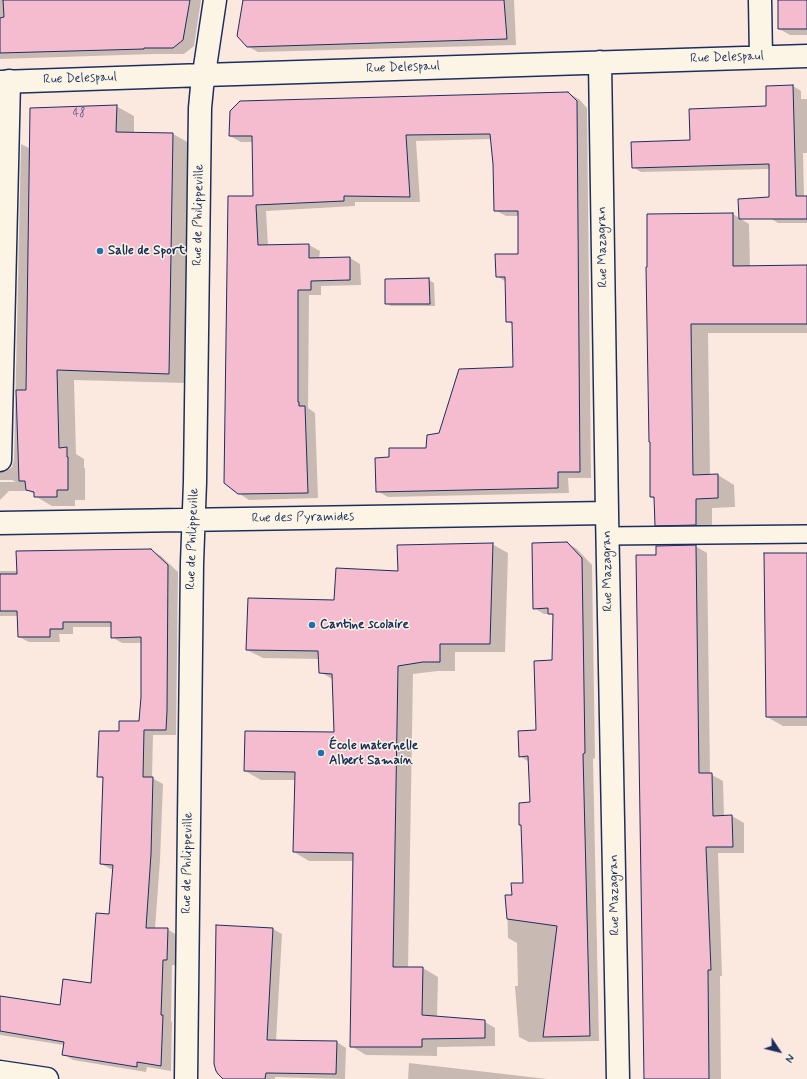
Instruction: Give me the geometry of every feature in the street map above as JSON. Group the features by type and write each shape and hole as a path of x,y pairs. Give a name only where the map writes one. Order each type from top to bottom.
{"street":[{"name":"Rue de Philippeville","path":"186,1079 192,563 196,482 200,102 215,0"},
{"path":"760,0 761,57"},
{"name":"Rue Delespaul","path":"2,80 807,56"},
{"name":"Rue Mazagran","path":"600,62 607,536 618,1079"},
{"path":"0,460 2,80"},
{"name":"Rue des Pyramides","path":"0,523 607,512"},
{"path":"0,1072 47,1079"}],"lane":[{"path":"607,536 807,534"}],"building":[{"path":"3,0 190,0 183,40 173,48 0,53 0,18 4,17"},
{"path":"243,0 504,0 507,39 247,47 237,36"},
{"path":"778,0 807,0 807,29 778,29"},
{"path":"793,85 796,196 807,196 807,219 739,219 738,199 769,197 769,164 632,168 631,142 690,140 689,109 766,106 766,86"},
{"path":"568,92 577,101 580,472 558,472 558,488 376,492 375,458 389,457 389,448 426,448 427,435 439,433 459,369 513,367 512,322 506,322 505,277 496,277 495,254 518,254 518,211 494,211 493,164 490,134 406,135 410,197 344,196 344,201 256,205 258,245 309,244 309,258 350,257 350,280 311,281 311,290 298,290 298,402 299,406 305,406 308,493 238,494 224,483 228,196 253,196 252,136 229,136 230,111 240,101"},
{"name":"Salle de Sport","path":"117,105 116,132 173,133 169,374 57,370 59,448 67,447 68,490 57,490 57,497 34,497 34,492 26,490 25,481 19,481 16,390 26,390 30,108"},
{"path":"733,213 733,266 807,265 807,324 691,324 693,475 718,474 718,498 696,499 696,525 655,526 654,497 650,497 646,267 647,214"},
{"path":"429,278 430,304 385,304 385,279"},
{"path":"567,542 582,558 585,753 583,754 590,1036 543,1037 557,926 507,919 505,895 512,895 511,883 523,883 519,803 530,802 528,756 519,757 518,731 536,730 534,661 552,660 553,614 548,614 548,608 533,609 532,543"},
{"path":"493,543 490,644 440,644 440,662 423,662 398,666 393,967 423,967 422,1015 485,1020 485,1038 422,1039 422,1047 350,1047 353,853 293,852 295,772 244,771 245,731 334,732 332,674 319,673 318,651 246,650 248,598 334,600 336,568 398,571 397,545"},
{"path":"696,545 699,773 712,773 713,816 732,815 733,847 706,847 711,970 708,970 709,1079 644,1079 636,555 656,555 656,546"},
{"path":"151,549 168,565 167,711 166,730 144,730 143,777 153,777 151,854 146,928 168,928 167,960 163,960 161,1066 137,1062 137,1067 62,1055 64,1042 0,1031 0,996 60,1005 63,979 91,983 96,913 109,914 113,865 100,864 103,777 97,777 99,731 119,731 119,721 139,721 141,697 141,637 111,638 111,622 63,622 63,629 50,629 50,637 18,637 17,611 0,611 0,574 17,574 16,551"},
{"path":"764,553 807,553 807,717 766,717"},
{"path":"216,925 273,928 267,1040 337,1041 336,1074 266,1073 265,1079 223,1079 218,1074 214,1064"}],"place":[{"name":"Salle de Sport","path":"100,251"},
{"name":"Cantine scolaire","path":"312,625"},
{"name":"École maternelle Albert Samain","path":"321,753"}]}
